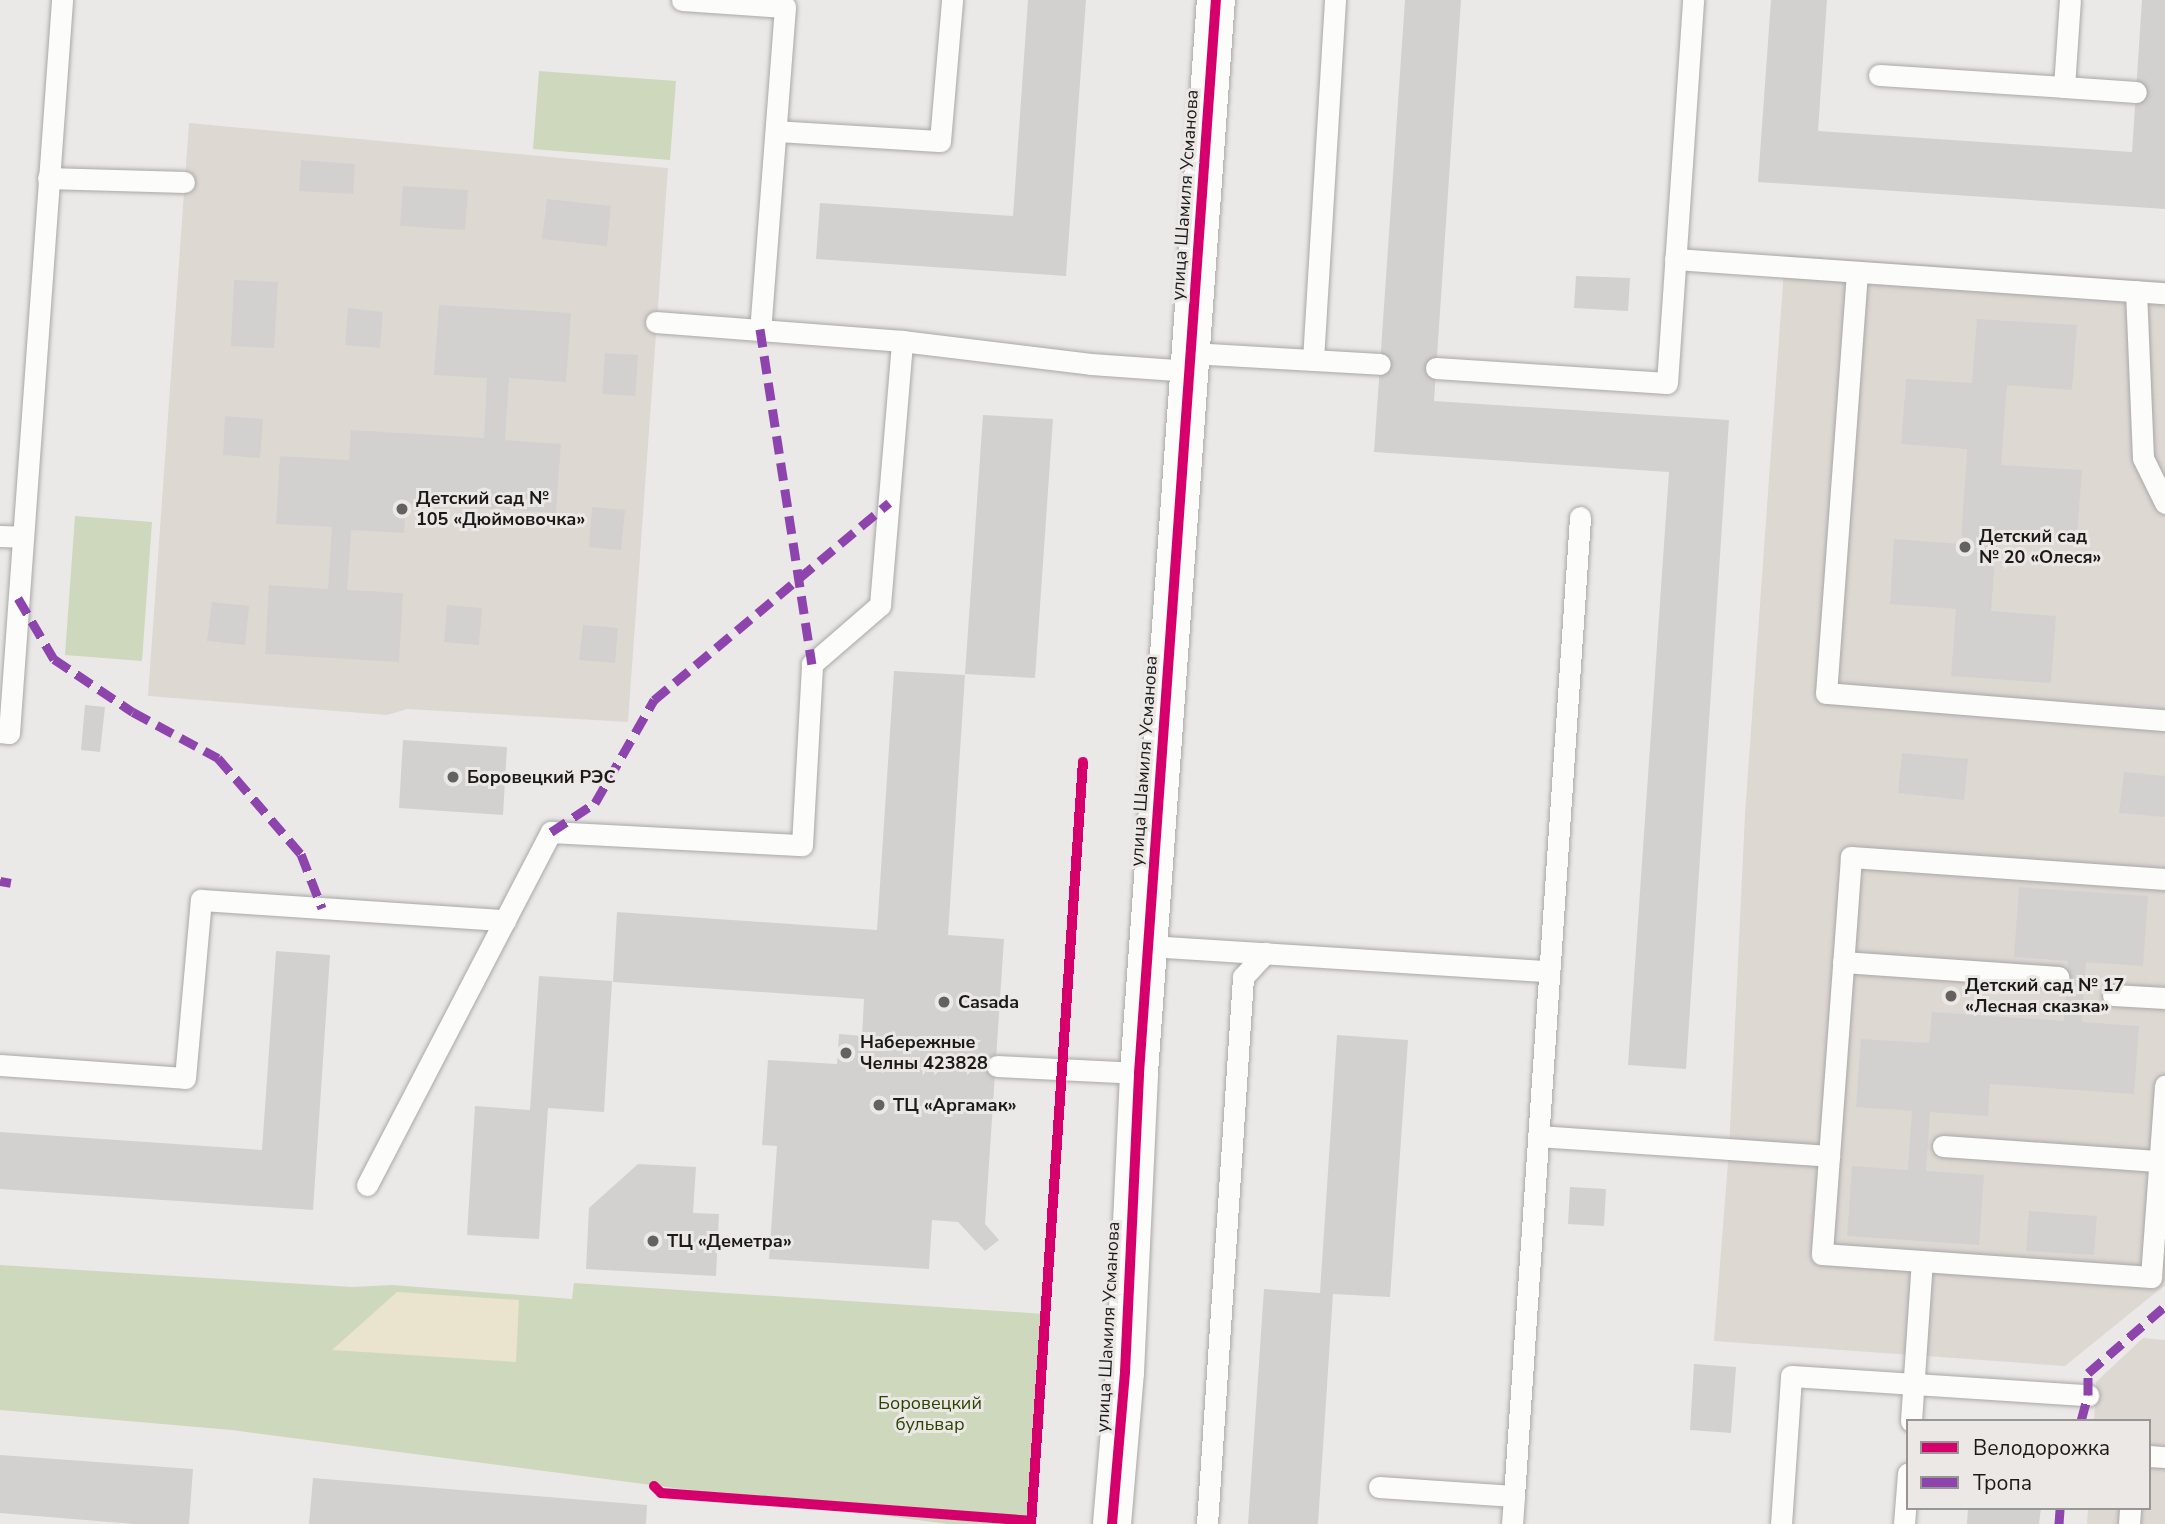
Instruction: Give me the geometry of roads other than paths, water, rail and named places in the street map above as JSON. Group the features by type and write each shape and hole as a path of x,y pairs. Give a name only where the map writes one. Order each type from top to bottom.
{"street":[{"name":"улица Шамиля Усманова","path":"1112,1524 1125,1372 1139,1073 1216,0"}],"lane":[{"path":"0,732 9,733 61,0"},
{"path":"682,0 785,7 760,329"},
{"path":"776,131 940,141 952,0"},
{"path":"1313,360 1335,0"},
{"path":"1436,368 1667,383 1693,0"},
{"path":"2064,87 2070,0"},
{"path":"1879,75 2136,92"},
{"path":"48,178 184,182"},
{"path":"1675,259 2165,293"},
{"path":"1857,272 1826,693 2165,720"},
{"path":"2136,291 2143,458 2165,503"},
{"path":"656,322 902,341 1091,364 1313,360 1380,364"},
{"path":"367,1185 551,832 802,845 812,664 880,604 902,341"},
{"path":"1512,1524 1580,517"},
{"path":"0,536 23,537"},
{"path":"2165,879 1851,858 1822,1254 2151,1277 2165,1086"},
{"path":"0,1065 185,1077 201,900 505,920"},
{"path":"1148,946 1549,971"},
{"path":"1207,1524 1243,977 1265,953"},
{"path":"1843,962 2058,977"},
{"path":"2113,995 2165,998"},
{"path":"997,1066 1139,1073"},
{"path":"1538,1136 1829,1156"},
{"path":"1943,1146 2160,1161"},
{"path":"1911,1419 1922,1261"},
{"path":"1781,1524 1791,1376 2088,1395"},
{"path":"1379,1488 1514,1496"},
{"path":"1904,1524 1906,1498"}],"place":[{"name":"Детский сад № 105 «Дюймовочка»","path":"402,509"},
{"name":"Детский сад № 20 «Олеся»","path":"1965,547"},
{"name":"Боровецкий РЭС","path":"453,777"},
{"name":"Детский сад № 17 «Лесная сказка»","path":"1951,996"},
{"name":"Casada","path":"944,1002"},
{"name":"Набережные Челны 423828","path":"846,1053"},
{"name":"ТЦ «Аргамак»","path":"879,1105"},
{"name":"ТЦ «Деметра»","path":"653,1241"}],"park label":[{"name":"Боровецкий бульвар","path":"930,1414"}]}
